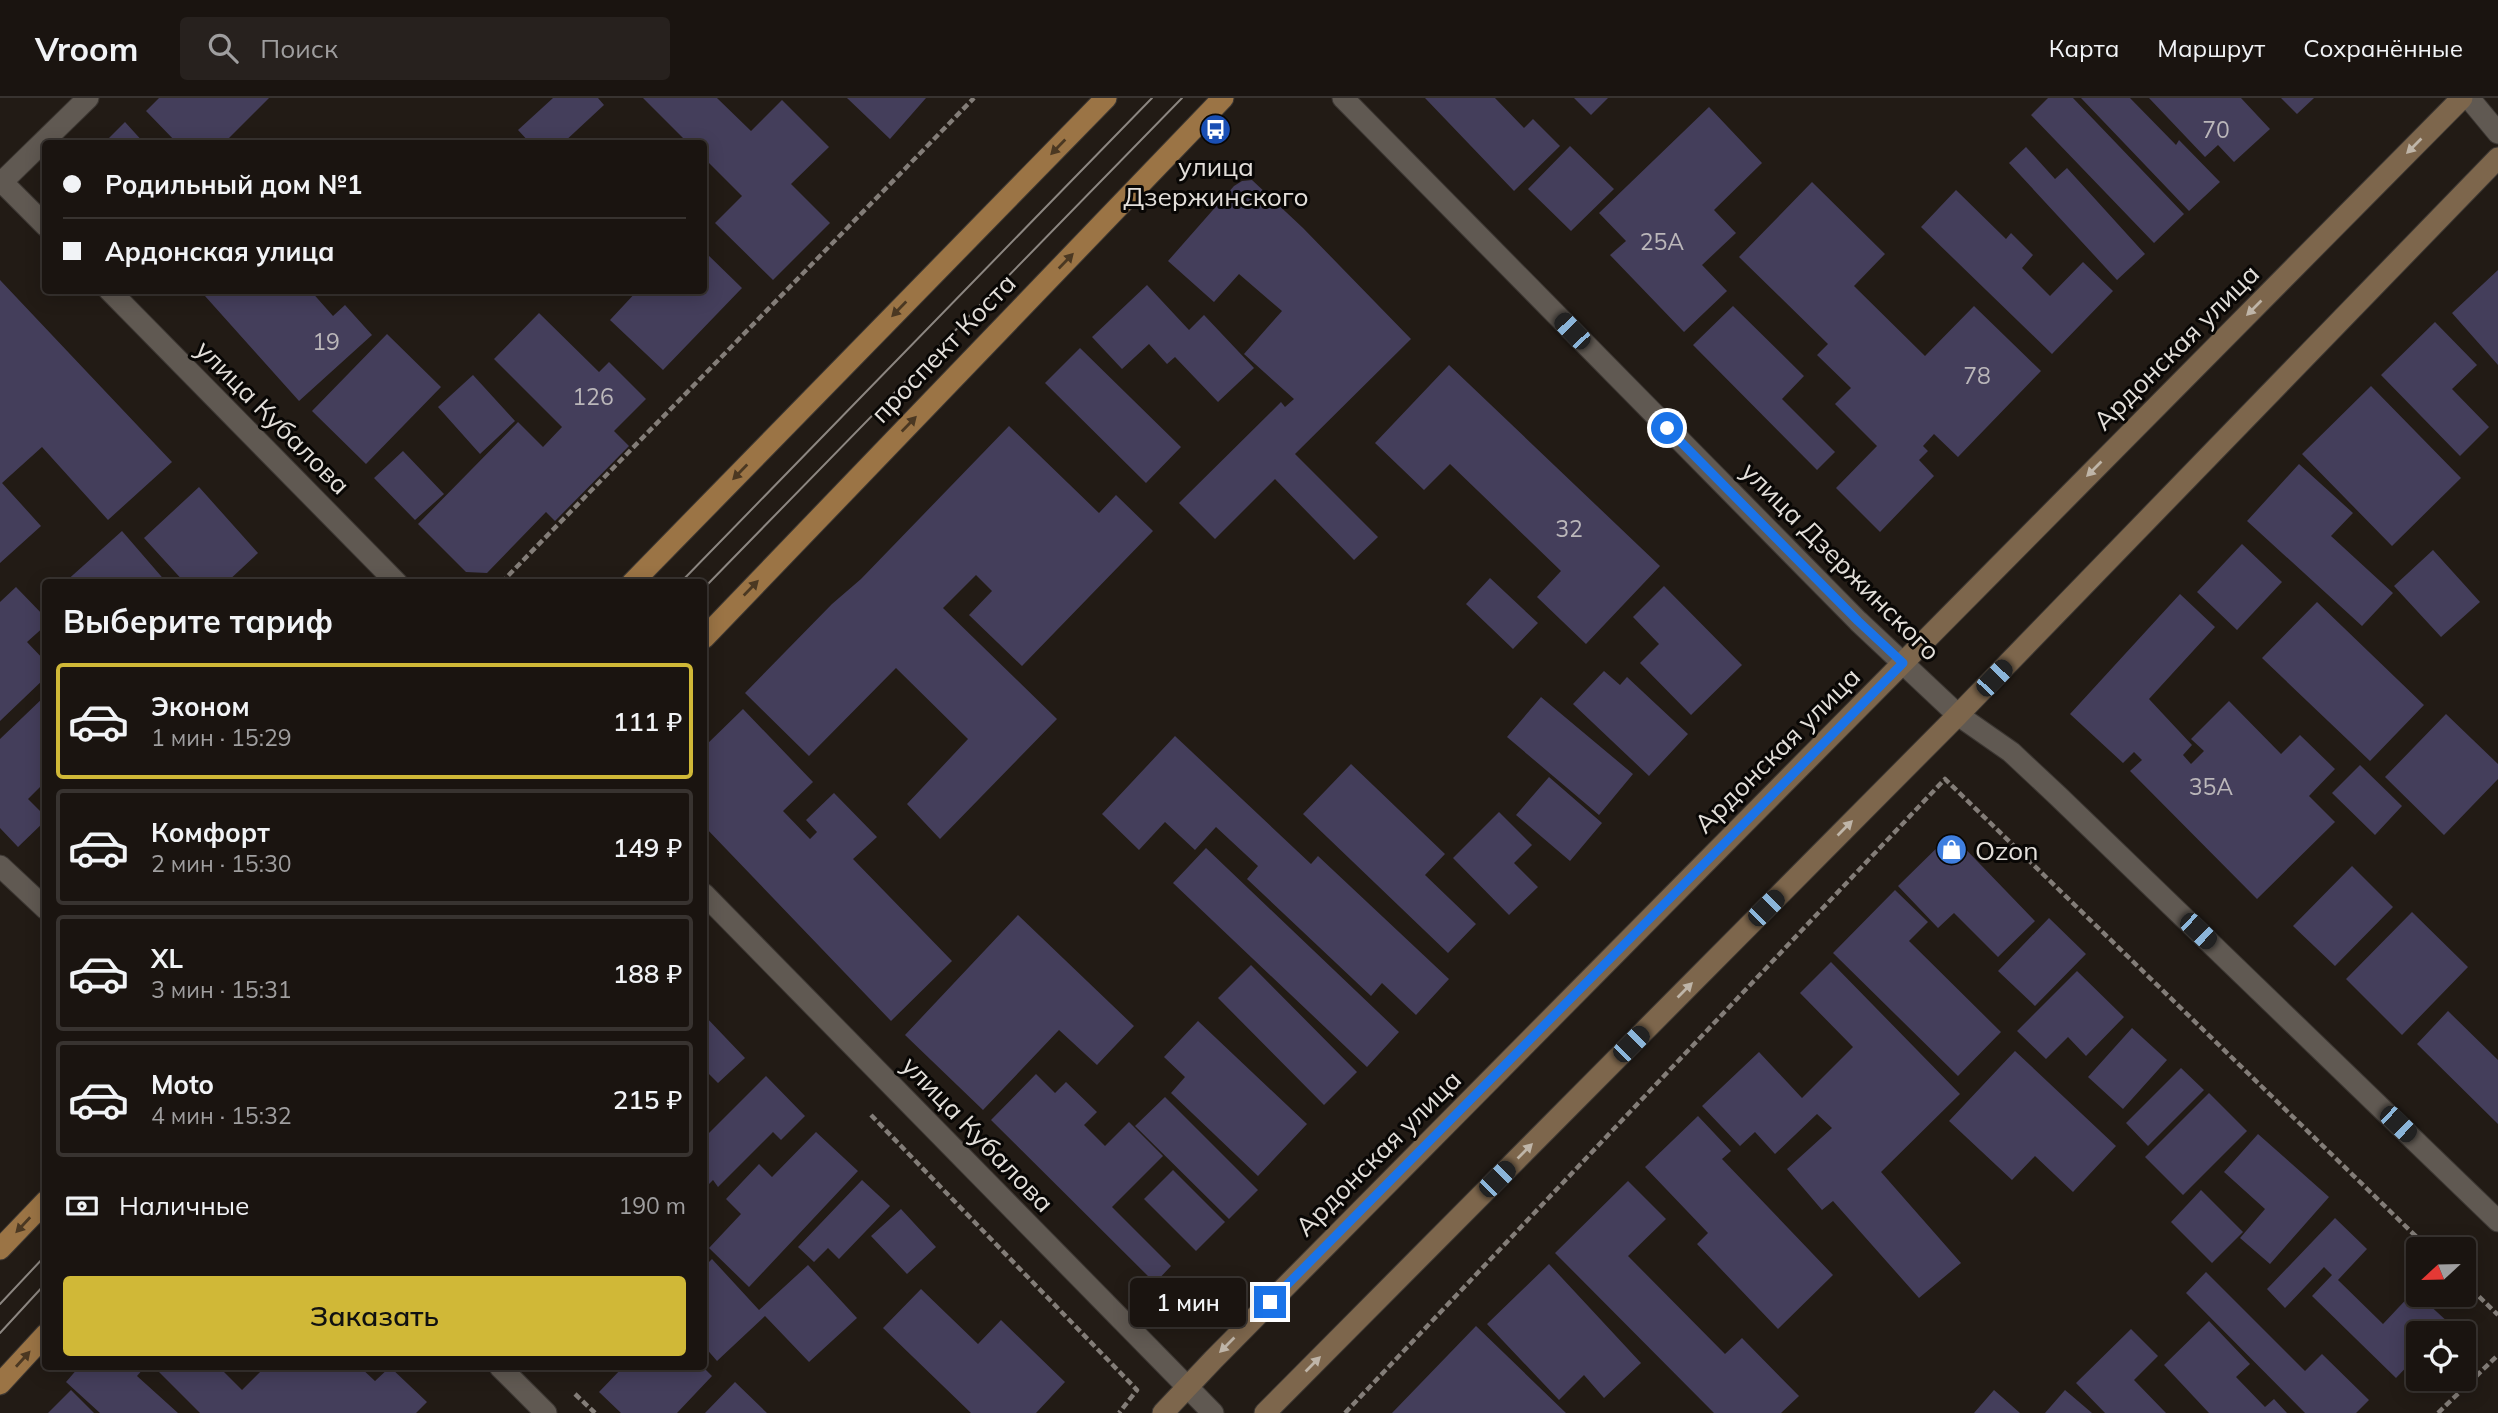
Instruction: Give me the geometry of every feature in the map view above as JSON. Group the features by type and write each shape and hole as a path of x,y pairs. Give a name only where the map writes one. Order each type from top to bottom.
{"main road":[{"path":"636,579 1106,98"},
{"name":"проспект Коста","path":"707,635 1223,98"},
{"name":"Ардонская улица","path":"1163,1413 2462,98"},
{"path":"1265,1413 1958,715 2498,158"},
{"path":"0,1249 42,1205"},
{"path":"0,1384 42,1338"}],"street":[{"path":"44,140 88,98"},
{"name":"улица Дзержинского","path":"1343,98 1858,621 1958,715 2011,752 2058,796 2498,1221"},
{"path":"2469,98 2498,132"},
{"path":"42,142 1,181 42,222"},
{"name":"улица Кубалова","path":"113,294 393,579"},
{"path":"0,866 42,905"},
{"name":"улица Кубалова","path":"707,897 1213,1413"},
{"path":"503,1370 546,1413"}],"path":[{"path":"505,579 974,98"},
{"path":"1345,1413 1945,779 2417,1237"},
{"path":"867,1112 1138,1390 1119,1413"},
{"path":"2476,1294 2498,1315"},
{"path":"2438,1413 2498,1354"}],"building":[{"path":"159,98 269,98 227,140 174,140 146,111"},
{"path":"553,98 598,98 604,105 566,140 527,140 518,130"},
{"path":"643,98 717,98 751,131 782,100 829,147 791,184 830,223 773,280 715,223 742,196 707,161 707,140 685,140"},
{"path":"847,98 926,98 890,139"},
{"path":"1425,98 1495,98 1524,128 1533,119 1560,146 1514,191"},
{"path":"1574,98 1608,98 1591,115"},
{"path":"2048,98 2073,98 2184,214 2154,243 2031,115"},
{"path":"2081,98 2130,98 2176,145 2179,140 2220,182 2189,211"},
{"path":"2149,98 2241,98 2270,129 2234,162 2218,145 2205,157"},
{"path":"2281,98 2314,98 2297,114"},
{"path":"1709,107 1762,163 1714,210 1736,233 1702,265 1727,291 1684,332 1610,255 1626,241 1599,213"},
{"path":"125,122 141,140 107,140"},
{"path":"1570,146 1614,189 1571,231 1528,189"},
{"path":"2026,147 2055,179 2067,168 2145,254 2117,280 2009,163"},
{"path":"1252,180 1303,228 1411,339 1295,454 1378,537 1354,560 1275,479 1215,539 1179,503 1281,402 1285,407 1294,399 1244,354 1282,311 1239,274 1214,302 1168,261 1234,186 1242,181"},
{"path":"1812,182 1885,254 1854,286 1925,356 1974,306 2041,371 1958,457 1934,434 1923,446 1928,451 1919,460 1934,476 1880,532 1836,488 1877,446 1835,404 1851,388 1817,355 1828,344 1739,257"},
{"path":"1956,190 2006,239 2011,233 2033,255 2022,268 2050,296 2083,262 2113,291 2052,354 1921,227"},
{"path":"707,254 742,288 663,370 610,320 634,294 707,294"},
{"path":"2498,270 2498,365 2452,313"},
{"path":"0,280 172,462 108,520 42,447 2,483 41,526 0,563"},
{"path":"1147,285 1189,330 1204,315 1254,368 1218,402 1175,357 1167,364 1149,344 1122,369 1092,337"},
{"path":"314,294 333,316 345,305 372,335 299,401 205,296"},
{"path":"1733,306 1804,376 1782,399 1835,452 1817,470 1693,345"},
{"path":"539,313 599,372 609,362 646,399 614,431 629,446 555,521 546,512 487,573 466,572 418,524 518,422 543,447 562,427 494,359"},
{"path":"2435,322 2477,365 2452,389 2489,427 2460,456 2381,375"},
{"path":"387,334 441,387 366,464 312,411"},
{"path":"1080,348 1181,447 1146,483 1045,383"},
{"path":"1449,365 1660,566 1586,644 1537,597 1561,571 1450,464 1424,490 1375,443"},
{"path":"473,375 515,421 480,454 438,407"},
{"path":"2371,386 2461,478 2392,546 2302,454"},
{"path":"1009,426 1099,513 1116,495 1153,531 1022,666 969,615 992,591 976,575 943,608 1057,719 940,839 907,804 968,739 896,668 809,756 745,693 832,604 861,579"},
{"path":"403,451 444,494 415,520 374,478"},
{"path":"2299,464 2353,513 2331,536 2393,593 2362,626 2247,521"},
{"path":"199,487 258,553 230,579 181,579 144,538"},
{"path":"122,531 164,579 68,579"},
{"path":"2242,544 2282,582 2237,630 2197,592"},
{"path":"2433,550 2480,602 2441,637 2394,586"},
{"path":"1490,578 1538,623 1513,649 1466,604"},
{"path":"1664,586 1742,665 1691,715 1640,663 1659,644 1633,617"},
{"path":"16,587 42,614 42,629 27,642 42,658 42,681 0,721 0,602"},
{"path":"2180,594 2215,627 2149,699 2192,745 2183,755 2191,764 2204,751 2191,739 2229,701 2281,754 2300,735 2335,769 2309,796 2335,822 2257,899 2130,771 2142,760 2134,752 2123,763 2070,714"},
{"path":"2317,602 2424,705 2370,761 2262,658"},
{"path":"1604,671 1620,685 1627,677 1688,734 1649,776 1573,704"},
{"path":"1541,697 1633,774 1599,815 1507,737"},
{"path":"42,699 42,787 28,799 42,813 42,824 18,847 0,828 0,739"},
{"path":"743,709 813,782 783,811 810,839 817,832 806,820 834,793 877,837 853,859 952,961 891,1021 707,829 707,744"},
{"path":"2446,714 2498,764 2498,779 2444,835 2385,777"},
{"path":"1175,736 1311,864 1318,856 1449,979 1416,1015 1382,983 1371,996 1247,879 1258,866 1216,827 1195,850 1165,822 1139,850 1102,814"},
{"path":"1351,764 1445,854 1425,875 1476,924 1448,953 1303,814"},
{"path":"2360,765 2402,806 2375,835 2332,793"},
{"path":"1549,777 1602,823 1570,861 1516,815"},
{"path":"1499,812 1532,845 1514,863 1538,887 1509,915 1453,858"},
{"path":"1951,834 2035,921 1998,957 1954,913 1938,928 1898,886"},
{"path":"1206,848 1399,1032 1367,1067 1173,883"},
{"path":"2352,866 2393,907 2335,966 2293,926"},
{"path":"1895,890 1928,922 1909,941 2001,1032 1958,1076 1833,953"},
{"path":"2412,912 2468,967 2402,1035 2346,979"},
{"path":"1018,915 1134,1026 1097,1065 1059,1030 983,1110 905,1035"},
{"path":"2049,918 2086,954 2035,1006 1998,971"},
{"path":"1831,962 1960,1094 1881,1172 1961,1263 1919,1298 1833,1201 1822,1210 1787,1169 1832,1128 1817,1114 1775,1154 1755,1132 1740,1146 1702,1106 1759,1052 1802,1098 1853,1047 1800,993"},
{"path":"1251,965 1357,1072 1324,1105 1218,998"},
{"path":"2077,971 2124,1017 2086,1056 2068,1037 2046,1059 2017,1031"},
{"path":"2448,1011 2498,1060 2498,1124 2417,1044"},
{"path":"707,1018 745,1058 718,1083 707,1072"},
{"path":"1198,1021 1307,1124 1258,1176 1171,1093 1185,1077 1164,1057"},
{"path":"2132,1028 2167,1060 2123,1109 2088,1077"},
{"path":"2015,1051 2116,1146 2073,1192 2035,1156 2012,1180 1949,1121"},
{"path":"2181,1068 2204,1090 2148,1146 2126,1123"},
{"path":"1036,1074 1055,1093 1066,1082 1097,1112 1084,1125 1105,1146 1129,1122 1163,1156 1112,1207 1171,1266 1155,1283 991,1120"},
{"path":"766,1076 805,1116 781,1140 773,1132 718,1187 713,1180 707,1186 707,1135"},
{"path":"2209,1093 2247,1131 2183,1195 2145,1157"},
{"path":"1165,1097 1258,1190 1229,1219 1135,1126"},
{"path":"1698,1116 1731,1151 1722,1159 1833,1275 1778,1329 1697,1244 1708,1233 1645,1167"},
{"path":"816,1132 858,1171 749,1287 709,1248 741,1214 726,1199 759,1164 772,1177"},
{"path":"2258,1134 2329,1197 2270,1264 2240,1238 2265,1209 2224,1172"},
{"path":"1173,1170 1225,1222 1196,1251 1144,1199"},
{"path":"862,1180 890,1206 839,1259 828,1248 814,1262 798,1247"},
{"path":"1628,1181 1666,1219 1628,1256 1725,1354 1742,1338 1799,1396 1781,1413 1714,1413 1555,1253"},
{"path":"2201,1190 2243,1232 2212,1263 2171,1222"},
{"path":"901,1209 936,1247 907,1274 871,1236"},
{"path":"2335,1218 2367,1249 2338,1280 2383,1324 2406,1300 2406,1307 2432,1307 2447,1321 2406,1321 2406,1368 2396,1378 2312,1296 2332,1275 2324,1267 2285,1308 2267,1289"},
{"path":"712,1259 759,1310 808,1265 857,1318 809,1362 765,1316 717,1361 707,1349 707,1264"},
{"path":"1549,1264 1641,1363 1604,1398 1584,1375 1559,1400 1487,1324"},
{"path":"2206,1272 2305,1371 2322,1354 2369,1400 2356,1413 2305,1413 2186,1293"},
{"path":"921,1289 978,1344 1001,1320 1065,1382 1036,1413 971,1413 883,1328"},
{"path":"2209,1321 2250,1364 2236,1377 2265,1407 2274,1399 2287,1413 2209,1413 2164,1365"},
{"path":"1476,1326 1566,1413 1392,1413"},
{"path":"2131,1329 2158,1356 2134,1380 2166,1413 2105,1413 2076,1383"},
{"path":"76,1370 142,1370 137,1376 178,1413 100,1413 66,1382"},
{"path":"157,1370 222,1370 242,1390 262,1370 363,1370 375,1381 387,1370 393,1370 427,1402 416,1413 200,1413"},
{"path":"620,1370 706,1370 712,1376 677,1413 621,1413 599,1392"},
{"path":"735,1382 767,1413 705,1413"},
{"path":"71,1390 94,1413 48,1413"},
{"path":"1994,1390 2020,1413 1974,1413"},
{"path":"2065,1390 2092,1413 2045,1413"}],"tram line":[{"path":"684,579 1152,98"},
{"path":"707,585 1182,98"},
{"path":"0,1304 42,1259"},
{"path":"0,1333 42,1287"}],"place":[{"name":"улица Дзержинского","path":"1216,130"},
{"name":"Ozon","path":"1952,850"}],"route":[{"path":"1270,1302 1903,663 1667,428"}]}
